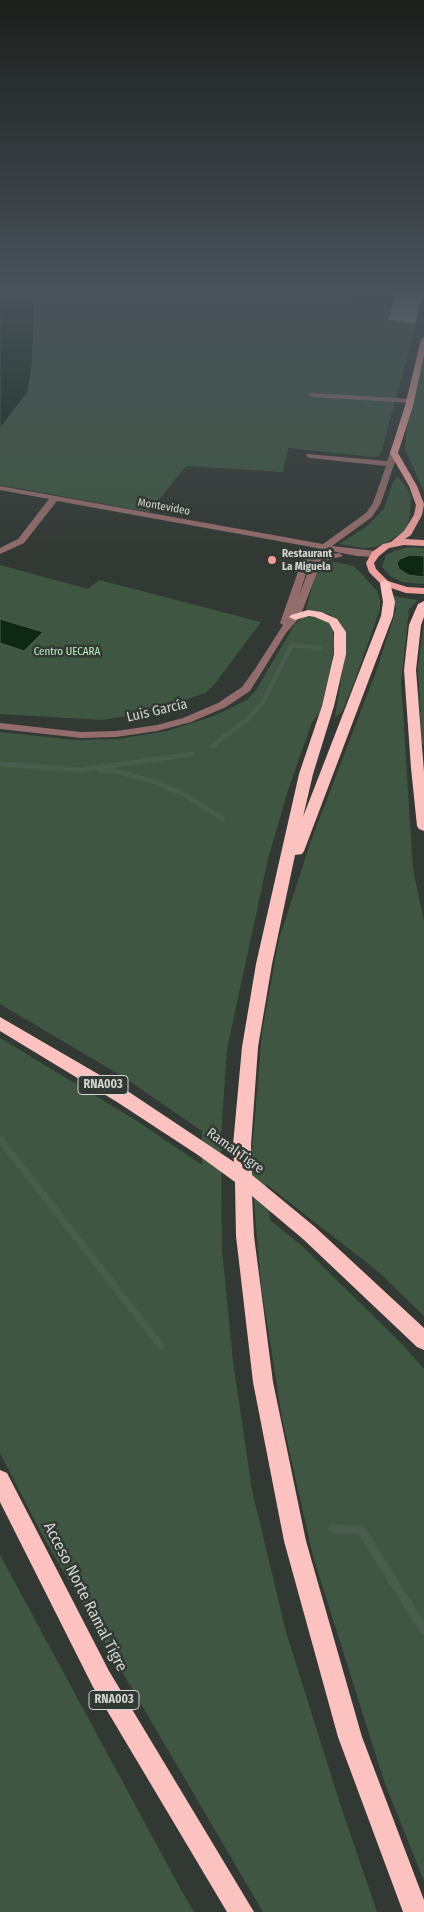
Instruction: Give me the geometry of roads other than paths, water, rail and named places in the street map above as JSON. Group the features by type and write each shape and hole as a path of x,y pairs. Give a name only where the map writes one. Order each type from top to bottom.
{"highway":[{"path":"282,890 387,616 389,602 385,583"},
{"path":"424,604 415,625 410,670 417,768 424,826"},
{"path":"295,616 308,613 326,617 336,626 341,642 337,673 306,774 282,890 264,964 250,1047 242,1146 246,1236 263,1382 295,1541 350,1737 416,1912"},
{"name":"Ramal Tigre","path":"0,1023 123,1097 204,1150 309,1233 424,1341"},
{"name":"Acceso Norte Ramal Tigre","path":"0,1480 101,1678 241,1912"}],"main road":[{"name":"Luis García","path":"394,453 414,382"},
{"path":"394,453 413,486 420,505 418,515 408,533 394,544 375,554 370,563 372,570 385,583 406,590 424,591"},
{"path":"394,544 424,542"}],"street":[{"path":"313,395 410,401"},
{"name":"Luis García","path":"282,632 302,569 310,557 369,515 377,502 394,453"},
{"path":"310,456 389,464"},
{"name":"Montevideo","path":"0,488 357,553 375,554"},
{"path":"0,551 21,541 54,499"},
{"name":"Montevideo","path":"325,546 339,556 370,563"},
{"name":"Luis García","path":"0,726 81,735 116,734 157,728 187,720 222,705 246,689 282,632 295,616 317,561 322,558 339,556"}],"waterway":[{"path":"237,727 247,720 264,700 292,645 321,648"},
{"path":"212,746 239,726"},
{"path":"0,764 80,770 192,754"},
{"path":"99,770 115,771 149,780 185,795 223,819"},
{"path":"0,1139 161,1346"},
{"path":"332,1529 361,1530 424,1630"}],"place":[{"name":"Restaurant La Miguela","path":"272,560"}],"park label":[{"name":"Centro UECARA","path":"67,652"}]}
